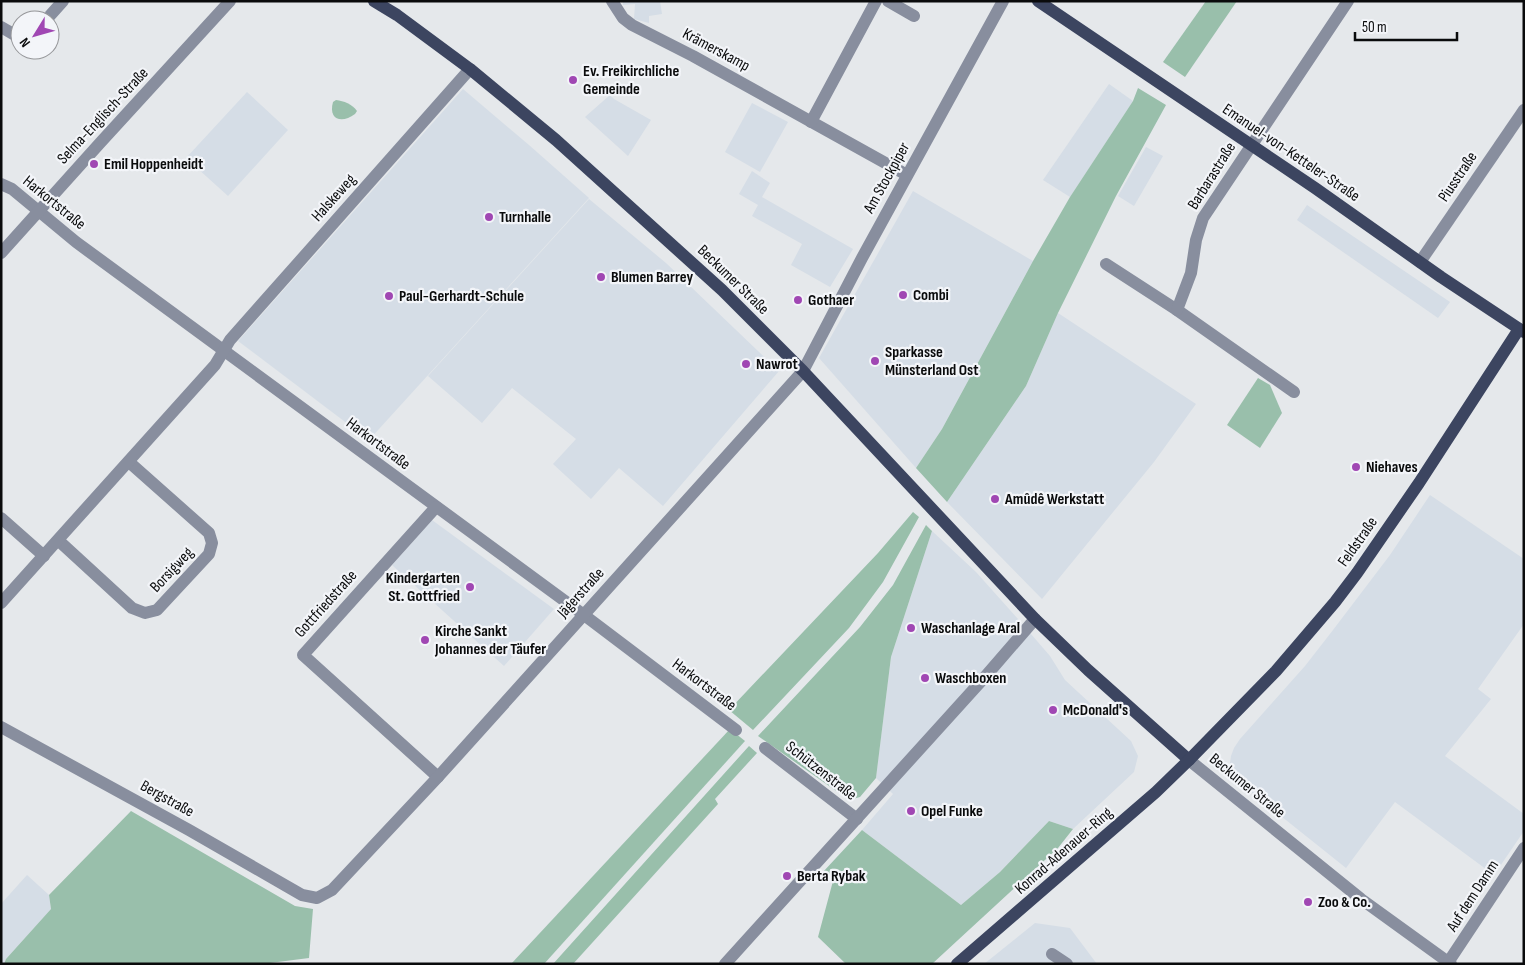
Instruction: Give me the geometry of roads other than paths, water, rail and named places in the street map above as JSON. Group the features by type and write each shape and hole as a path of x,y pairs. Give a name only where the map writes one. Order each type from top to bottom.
{"main road":[{"name":"Beckumer Straße","path":"374,1 397,15 470,69 556,140 722,290 803,371 1035,619 1088,670 1189,760"},
{"name":"Emanuel-von-Ketteler-Straße","path":"1038,1 1315,188 1420,262 1522,327"},
{"name":"Feldstraße","path":"1189,760 1276,671 1335,602 1419,483 1522,327"},
{"name":"Konrad-Adenauer-Ring","path":"957,964 1100,842 1189,760"}],"street":[{"name":"Selma-Englisch-Straße","path":"1,253 230,1"},
{"name":"Krämerskamp","path":"612,1 623,18 632,25 693,56 907,175"},
{"path":"811,122 876,1"},
{"path":"888,1 914,16"},
{"name":"Am Stockpiper","path":"803,371 862,258 1003,1"},
{"name":"Barbarastraße","path":"1176,310 1191,274 1196,240 1203,218 1348,1"},
{"name":"Halskeweg","path":"224,350 249,318 470,69"},
{"name":"Piusstraße","path":"1420,262 1524,110"},
{"name":"Harkortstraße","path":"1,184 12,189 76,242 584,615 736,730"},
{"path":"1106,264 1294,392"},
{"path":"1,603 216,366 224,350"},
{"name":"Jägerstraße","path":"317,898 332,890 438,776 803,371"},
{"name":"Borsigweg","path":"59,541 132,608 145,613 157,610 209,554 212,543 209,533 129,462"},
{"name":"Gottfriedstraße","path":"436,507 303,655 438,776"},
{"path":"1,518 44,556"},
{"name":"Schützenstraße","path":"725,964 1035,619"},
{"name":"Bergstraße","path":"1,727 189,830 302,895 317,898"},
{"name":"Schützenstraße","path":"766,748 857,819"},
{"name":"Beckumer Straße","path":"1189,760 1361,899 1449,963"},
{"name":"Auf dem Damm","path":"1449,963 1524,848"},
{"path":"1052,954 1067,964"}],"place":[{"name":"Ev. Freikirchliche Gemeinde","path":"573,80"},
{"name":"Emil Hoppenheidt","path":"94,164"},
{"name":"Turnhalle","path":"489,217"},
{"name":"Blumen Barrey","path":"601,277"},
{"name":"Combi","path":"903,295"},
{"name":"Paul-Gerhardt-Schule","path":"389,296"},
{"name":"Gothaer","path":"798,300"},
{"name":"Sparkasse Münsterland Ost","path":"875,361"},
{"name":"Nawrot","path":"746,364"},
{"name":"Niehaves","path":"1356,467"},
{"name":"Amûdê Werkstatt","path":"995,499"},
{"name":"Kindergarten St. Gottfried","path":"470,587"},
{"name":"Waschanlage Aral","path":"911,628"},
{"name":"Kirche Sankt Johannes der Täufer","path":"425,640"},
{"name":"Waschboxen","path":"925,678"},
{"name":"McDonald's","path":"1053,710"},
{"name":"Opel Funke","path":"911,811"},
{"name":"Berta Rybak","path":"787,876"},
{"name":"Zoo & Co.","path":"1308,902"}]}
